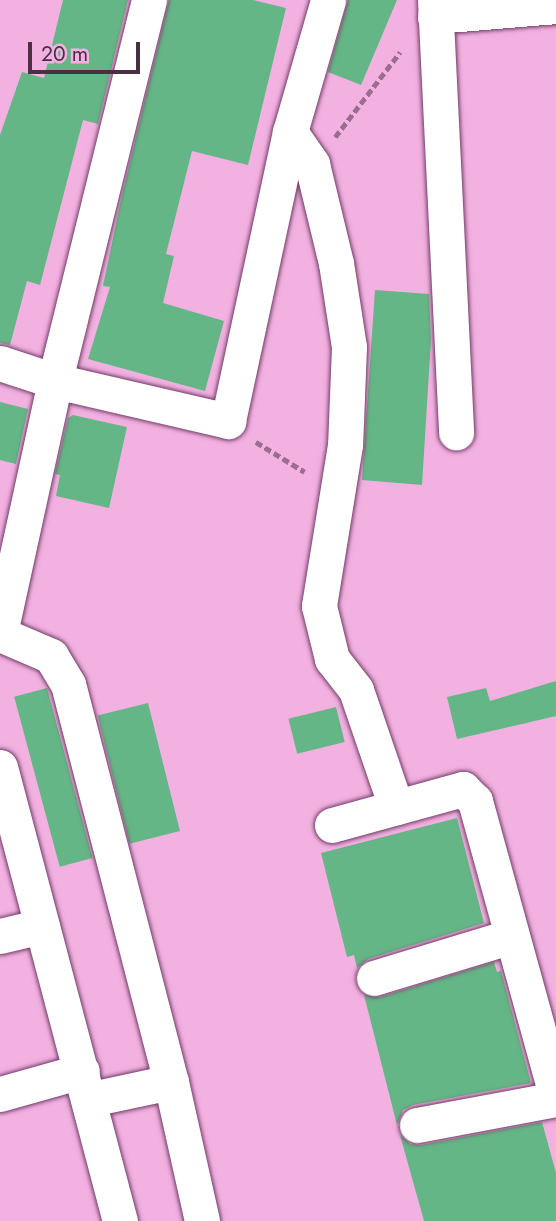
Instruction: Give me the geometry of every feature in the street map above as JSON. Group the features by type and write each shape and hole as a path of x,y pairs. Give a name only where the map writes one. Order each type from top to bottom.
{"street":[{"path":"149,0 55,381 0,634 51,656 65,677 171,1082 202,1221"},
{"path":"0,363 55,381 228,421 290,132 328,0"},
{"path":"456,432 435,8 556,6"},
{"path":"290,132 312,164 336,263 349,348 345,445 320,606 324,635 331,659 356,690 396,807"},
{"path":"0,767 120,1221"},
{"path":"332,825 463,789 475,801 556,1097 417,1125"},
{"path":"0,936 42,926"},
{"path":"373,978 512,936"},
{"path":"0,1094 86,1085 171,1082"}],"path":[{"path":"312,164 377,86 412,35 435,8"},
{"path":"228,421 336,490"}],"building":[{"path":"63,0 128,0 98,124 83,120 40,285 27,281 10,345 0,343 0,135 22,72 44,78"},
{"path":"169,0 253,0 286,8 248,165 192,151 166,254 174,256 163,303 224,321 205,391 88,359 110,287 103,286"},
{"path":"348,0 397,0 361,85 328,72"},
{"path":"375,290 429,294 431,340 422,485 362,480"},
{"path":"0,402 28,409 16,464 0,460"},
{"path":"73,415 127,427 109,508 56,496 60,475 55,474 68,418"},
{"path":"556,681 556,716 457,739 447,697 486,688 490,701"},
{"path":"47,688 93,858 60,867 14,697"},
{"path":"148,703 180,831 129,844 98,716"},
{"path":"336,707 345,742 297,754 288,719"},
{"path":"457,818 484,923 368,959 357,968 354,955 347,957 321,853"},
{"path":"494,962 497,972 501,971 531,1083 413,1105 403,1110 397,1125 364,995 380,997"},
{"path":"542,1122 556,1173 556,1221 424,1221 400,1135 410,1144 421,1145"}]}
